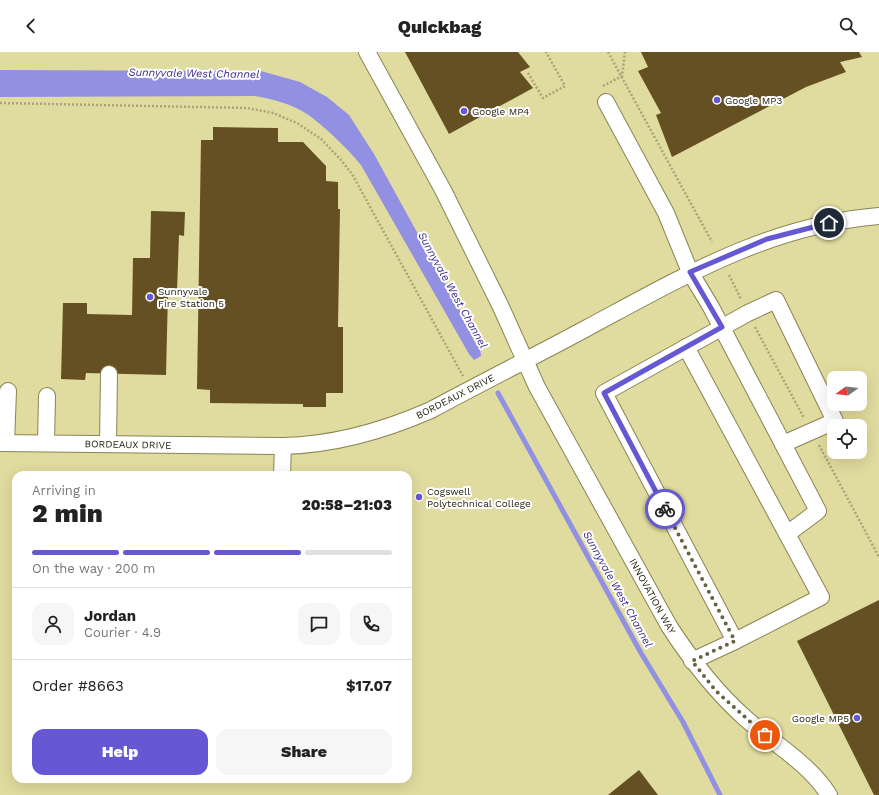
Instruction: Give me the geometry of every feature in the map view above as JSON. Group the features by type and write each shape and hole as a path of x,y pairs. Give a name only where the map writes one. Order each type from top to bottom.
{"street":[{"name":"INNOVATION WAY","path":"367,52 443,190 526,361 537,387 668,626 692,661 716,691 745,718 800,762 824,787 829,795"},
{"path":"602,95 666,213 690,272 722,327 818,511 787,534"},
{"name":"BORDEAUX DRIVE","path":"3,443 283,446 325,444 375,432 431,410 471,388 526,361 690,272 746,247 793,231 842,220 879,216"},
{"path":"735,641 604,393 748,312 776,300 835,421 783,444"},
{"path":"686,347 821,597 692,661"},
{"path":"108,444 109,374"},
{"path":"3,443 8,391"},
{"path":"46,443 47,396"},
{"path":"282,471 283,446"}],"path":[{"path":"528,73 543,98 565,86 546,52"},
{"path":"608,52 712,242"},
{"path":"602,95 622,76 625,52"},
{"path":"0,103 247,108 273,113 297,123 321,139 352,174 471,388"}],"shaded area":[{"path":"0,52 879,52 879,795 0,795"}],"water":[{"path":"0,70 261,71 300,82 327,97 349,115 374,154 480,347 481,356 474,360 469,354 361,165 328,131 301,110 282,102 255,96 0,97"}],"building":[{"name":"Google MP4","path":"405,52 518,52 530,67 520,72 533,88 449,134"},
{"name":"Google MP3","path":"641,52 859,52 862,57 840,62 846,72 806,87 672,157 656,115 661,113 638,71 648,67"},
{"path":"213,127 278,128 278,142 303,142 326,166 326,181 338,182 338,209 340,209 338,327 343,327 343,393 326,393 326,407 303,407 303,404 210,403 210,390 197,389 201,140 213,140"},
{"name":"Sunnyvale Fire Station 5","path":"151,211 185,212 184,236 179,235 177,292 168,292 166,375 86,373 85,380 61,379 63,303 87,303 87,314 132,315 133,258 150,258"},
{"name":"Google MP5","path":"879,600 879,795 874,795 797,641"},
{"path":"639,770 658,795 608,795"}],"waterway":[{"name":"Sunnyvale West Channel","path":"498,393 641,653 683,722 720,795"}],"way so far":[{"path":"665,509 735,641 692,661 716,691 765,735"}],"place":[{"name":"Google MP3","path":"717,100"},
{"name":"Google MP4","path":"464,111"},
{"name":"Sunnyvale Fire Station 5","path":"150,297"},
{"name":"Cogswell Polytechnical College","path":"419,497"},
{"name":"Google MP5","path":"857,718"}],"route":[{"path":"665,509 604,393 722,327 690,272 767,239 793,231 829,223"}]}
